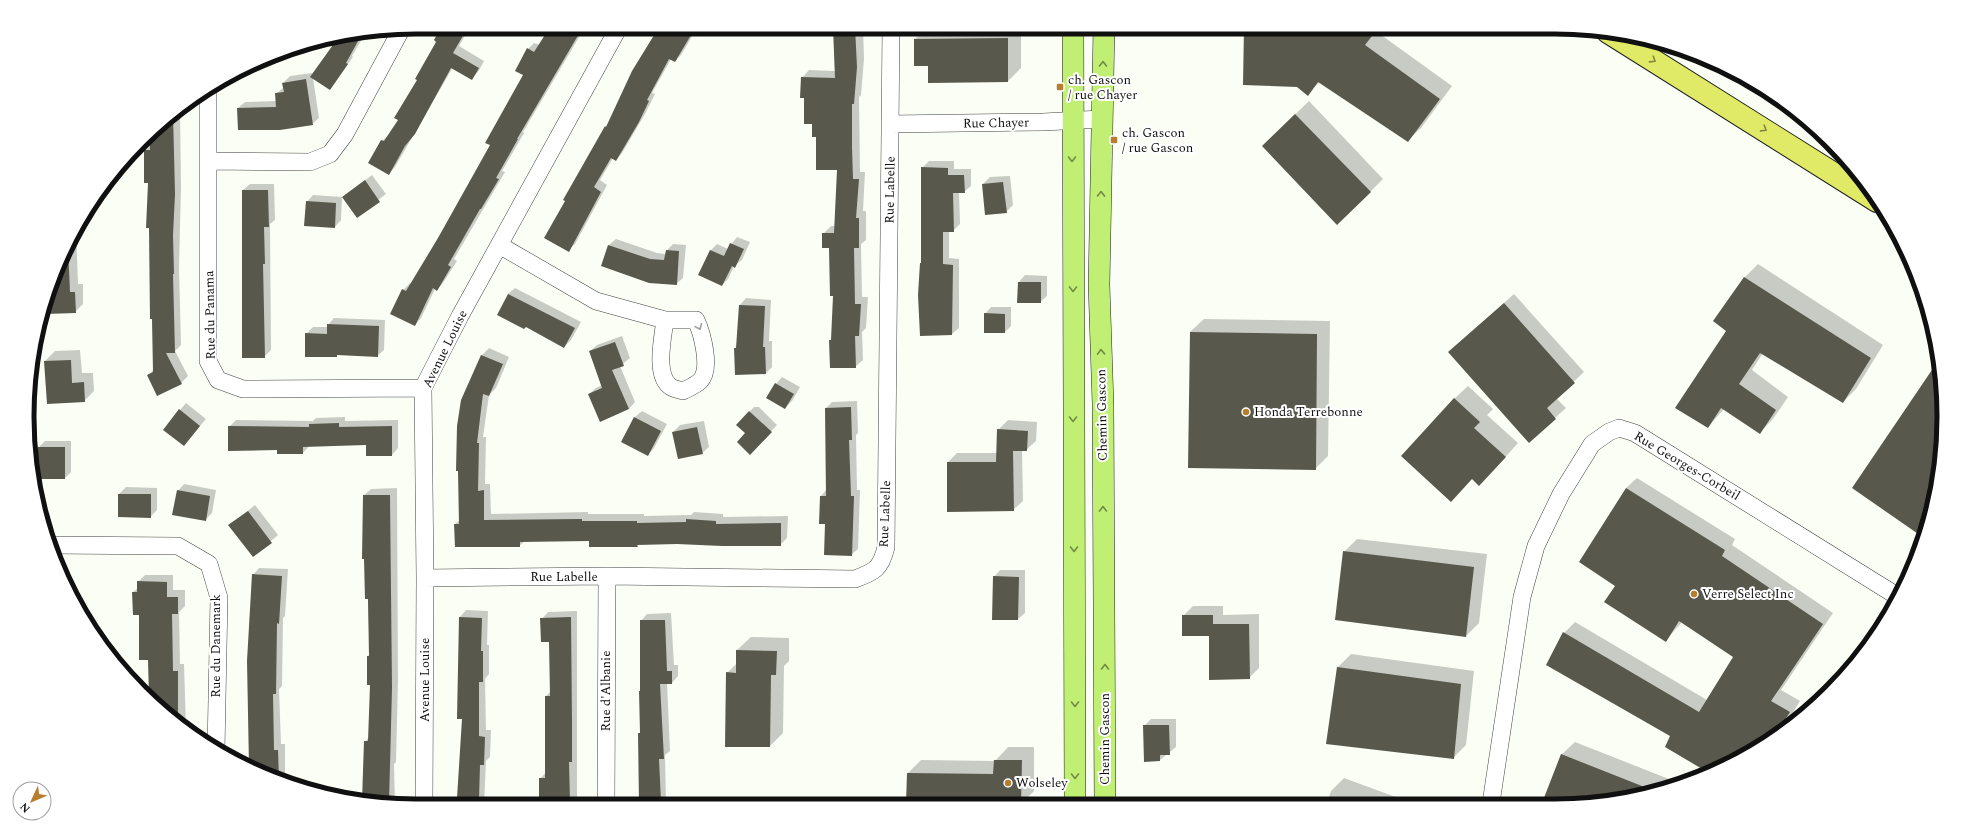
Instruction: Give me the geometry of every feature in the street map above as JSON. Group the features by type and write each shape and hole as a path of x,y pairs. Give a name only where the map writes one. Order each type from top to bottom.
{"highway":[{"path":"1620,40 1865,194"}],"main road":[{"path":"1073,34 1075,799"},
{"name":"Chemin Gascon","path":"1104,34 1099,286 1103,404 1106,799"}],"street":[{"name":"Avenue Louise","path":"424,799 424,388 499,245 615,34"},
{"name":"Rue Labelle","path":"425,578 607,576 855,579 873,572 883,561 886,547 891,34"},
{"path":"209,161 310,162 330,154 345,134 398,35"},
{"name":"Rue du Panama","path":"208,95 208,361 218,380 243,389 424,388"},
{"name":"Rue Chayer","path":"890,124 1043,122 1102,119"},
{"path":"499,245 596,301 665,320"},
{"name":"Rue Georges-Corbeil","path":"1492,799 1522,597 1536,546 1561,494 1592,444 1609,432 1619,428 1636,433 1894,594"},
{"name":"Rue du Danemark","path":"56,545 178,546 209,564 219,598 216,743"},
{"name":"Rue d'Albanie","path":"606,799 607,576"}],"building":[{"path":"437,34 464,34 453,53 479,68 472,80 451,68 415,134 405,146 389,175 368,163 381,140 384,141 398,120 394,118 417,80 415,79 436,42 434,40"},
{"path":"546,34 579,34 517,139 496,178 499,179 448,265 451,267 437,291 433,288 415,326 390,314 402,289 406,291 438,238 490,145 485,143 523,75 515,71 527,48 534,52"},
{"path":"655,34 691,35 675,62 669,59 647,100 649,101 639,122 616,161 611,158 594,187 601,192 569,252 544,238 565,201 563,200 605,126 606,127 632,71"},
{"path":"833,34 855,34 857,67 854,104 852,104 852,148 853,179 859,179 856,218 859,218 859,248 854,248 855,304 861,304 859,336 855,336 856,368 830,368 829,340 831,340 833,296 830,296 829,248 822,248 822,233 834,233 837,170 816,170 816,137 812,137 812,124 804,124 804,98 800,98 801,77 835,78"},
{"path":"1244,34 1374,34 1365,45 1440,99 1408,142 1318,82 1308,96 1297,87 1243,85"},
{"path":"360,38 346,63 348,64 330,90 310,77 334,43"},
{"path":"1008,38 1008,82 928,83 928,66 914,66 914,39"},
{"path":"306,79 313,125 280,130 238,130 237,108 276,107 275,93 284,92 282,83"},
{"path":"1295,114 1371,192 1337,225 1262,146"},
{"path":"173,122 175,194 173,274 175,353 166,353 182,384 157,396 147,375 153,372 152,319 150,319 149,228 146,228 148,183 144,183 144,150 150,150 150,142"},
{"path":"921,167 948,168 948,175 964,175 965,193 953,193 954,232 943,232 943,264 953,265 952,335 920,336 918,295 921,263"},
{"path":"365,180 380,202 357,218 342,197"},
{"path":"1003,182 1007,213 985,215 982,184"},
{"path":"242,190 268,190 269,227 264,227 265,264 263,264 265,358 242,358"},
{"path":"306,201 336,203 335,228 304,226"},
{"path":"730,243 744,249 735,268 732,266 722,286 698,275 710,250 724,256"},
{"path":"608,245 650,259 664,260 666,250 679,251 677,285 649,283 601,266"},
{"path":"68,257 70,292 75,292 76,313 48,314 54,294"},
{"path":"1744,277 1871,358 1843,403 1760,353 1739,384 1776,410 1760,434 1721,408 1708,428 1675,408 1726,331 1713,321"},
{"path":"1018,282 1041,282 1041,303 1017,303"},
{"path":"508,294 575,328 564,348 526,327 524,329 497,315"},
{"path":"1504,303 1575,383 1547,408 1556,419 1529,443 1448,352"},
{"path":"739,305 765,306 763,347 765,347 766,374 735,375 734,348 736,348"},
{"path":"984,313 1005,314 1005,333 984,333"},
{"path":"327,324 379,326 378,357 337,355 337,357 305,357 305,333 327,334"},
{"path":"1190,332 1317,334 1316,470 1188,468"},
{"path":"615,342 624,366 612,370 629,409 600,422 588,394 602,388 589,351"},
{"path":"481,355 503,364 489,396 483,394 477,443 479,443 478,491 484,490 484,520 582,519 582,521 637,521 637,523 686,522 686,519 716,521 716,524 781,523 781,546 677,544 637,545 638,547 589,547 589,541 520,542 520,547 455,547 454,524 459,524 458,471 456,471 457,426 461,400"},
{"path":"71,360 72,383 84,382 85,402 47,404 44,361"},
{"path":"1934,367 1937,416 1934,466 1930,491 1918,534 1852,488"},
{"path":"775,383 794,394 785,409 766,398"},
{"path":"1454,398 1480,422 1474,428 1506,457 1479,486 1472,479 1451,502 1401,456"},
{"path":"851,407 852,440 849,440 851,496 854,496 852,556 824,555 825,524 819,524 820,496 826,496 825,408"},
{"path":"179,409 200,426 184,446 163,430"},
{"path":"749,411 772,432 750,455 737,442 745,433 736,425"},
{"path":"634,417 661,431 648,456 621,442"},
{"path":"339,423 339,427 392,426 392,456 366,456 366,445 303,447 303,454 277,454 277,450 228,451 228,426 309,427 309,424"},
{"path":"697,427 703,454 678,459 672,432"},
{"path":"997,429 1028,431 1027,451 1013,451 1014,511 947,512 947,462 996,462"},
{"path":"38,447 65,447 65,479 39,479"},
{"name":"Verre Select Inc","path":"1626,488 1725,550 1722,556 1823,624 1771,701 1790,712 1783,723 1746,748 1703,769 1665,747 1670,736 1546,665 1563,632 1699,712 1733,657 1679,621 1666,642 1604,602 1615,586 1579,562"},
{"path":"177,490 210,496 206,521 172,515"},
{"path":"118,494 151,494 151,518 118,517"},
{"path":"363,495 390,495 392,688 389,798 362,795 364,741 368,741 370,685 367,685 367,656 369,656 368,599 365,599 364,559 362,559"},
{"path":"248,511 272,543 253,557 228,525"},
{"path":"1343,551 1474,567 1466,637 1335,620"},
{"path":"252,574 282,576 279,624 277,623 276,694 273,694 274,750 278,750 279,773 249,761 247,661"},
{"path":"993,576 1019,577 1018,620 992,620"},
{"path":"137,581 167,582 167,597 178,597 178,614 172,614 173,671 178,671 178,715 149,690 148,660 139,660 139,615 133,615 132,592 137,592"},
{"path":"1182,615 1213,615 1213,624 1249,624 1250,679 1209,680 1209,636 1182,636"},
{"path":"459,617 482,618 481,651 483,651 483,682 479,682 479,736 485,737 484,765 480,765 479,799 457,798 462,719 457,719"},
{"path":"571,617 572,762 569,762 570,799 539,799 539,778 545,778 545,696 550,696 549,642 541,642 540,618"},
{"path":"640,620 665,620 667,671 672,671 672,684 660,684 664,759 659,759 661,799 639,799 638,733 640,733"},
{"path":"736,650 777,651 776,675 771,675 770,747 725,747 726,672 736,673"},
{"path":"1337,667 1461,684 1454,759 1326,744"},
{"path":"1143,725 1169,725 1170,755 1160,755 1160,761 1144,762"},
{"path":"1561,754 1646,788 1604,796 1544,799"},
{"path":"994,760 1022,760 1021,799 906,799 907,773 993,774"}],"place":[{"name":"ch. Gascon / rue Chayer","path":"1060,87"},
{"name":"ch. Gascon / rue Gascon","path":"1114,140"},
{"name":"Honda Terrebonne","path":"1246,412"},
{"name":"Verre Select Inc","path":"1694,594"},
{"name":"Wolseley","path":"1008,783"}]}
